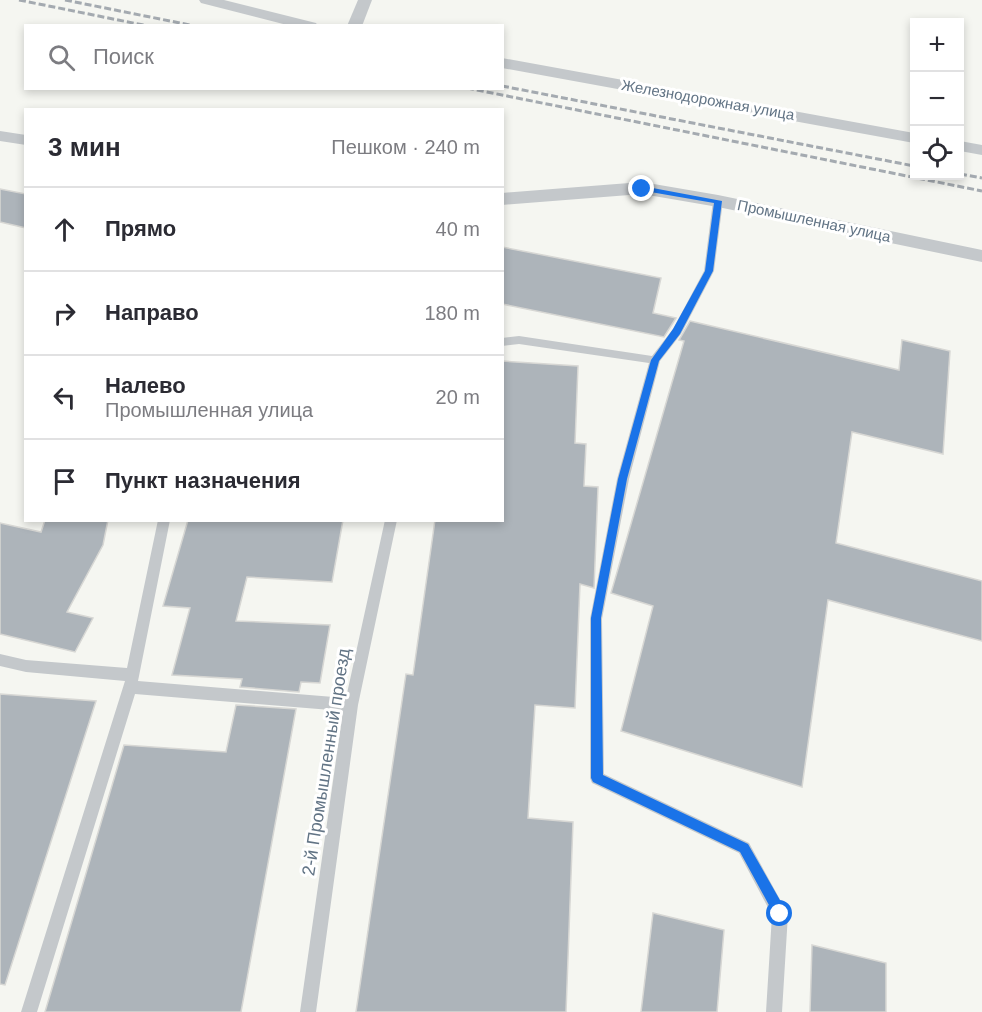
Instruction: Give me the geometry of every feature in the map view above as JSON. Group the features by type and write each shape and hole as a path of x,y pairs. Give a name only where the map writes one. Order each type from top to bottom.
{"street":[{"path":"206,0 303,24"},
{"path":"355,24 365,0"},
{"name":"Железнодорожная улица","path":"504,63 910,137"},
{"path":"0,135 24,140"},
{"path":"964,147 982,150"},
{"name":"Промышленная улица","path":"504,199 642,189 718,201 982,256"}],"lane":[{"path":"718,201 709,271 676,331 655,360 623,479 596,618 597,778 744,848 780,914 774,1012"},
{"path":"504,342 519,340 655,360"},
{"path":"28,1012 131,681 164,522"},
{"name":"2-й Промышленный проезд","path":"308,1012 351,705 391,522"},
{"path":"0,660 26,666 131,681 351,705"}],"building":[{"path":"0,189 24,194 24,228 0,222"},
{"path":"504,247 661,278 653,313 676,318 664,337 504,304"},
{"path":"690,321 899,370 902,340 950,351 943,454 852,432 836,543 982,581 982,641 828,600 802,787 621,731 653,606 611,593 684,341 679,340"},
{"path":"504,361 578,366 575,443 586,444 584,486 598,487 594,588 580,584 575,708 535,705 528,818 573,822 566,1012 356,1012 406,674 413,675 435,522 504,522"},
{"path":"44,522 108,522 103,545 67,612 93,618 75,652 0,634 0,523 41,532"},
{"path":"187,522 343,522 332,582 247,577 236,621 330,625 320,683 301,682 299,692 240,687 242,679 172,675 190,608 163,606"},
{"path":"0,694 96,701 5,985 0,984"},
{"path":"236,705 296,709 241,1012 45,1012 124,745 226,752"},
{"path":"653,913 724,930 717,1012 641,1012"},
{"path":"812,945 886,963 886,1012 810,1012"}],"railway":[{"path":"19,0 138,24"},
{"path":"65,0 185,24"},
{"path":"504,86 910,165"},
{"path":"477,90 982,191"},
{"path":"964,175 982,178"}],"route":[{"path":"642,189 718,201 709,271 676,331 655,360 623,479 596,618 597,778 744,848 780,914"}]}
